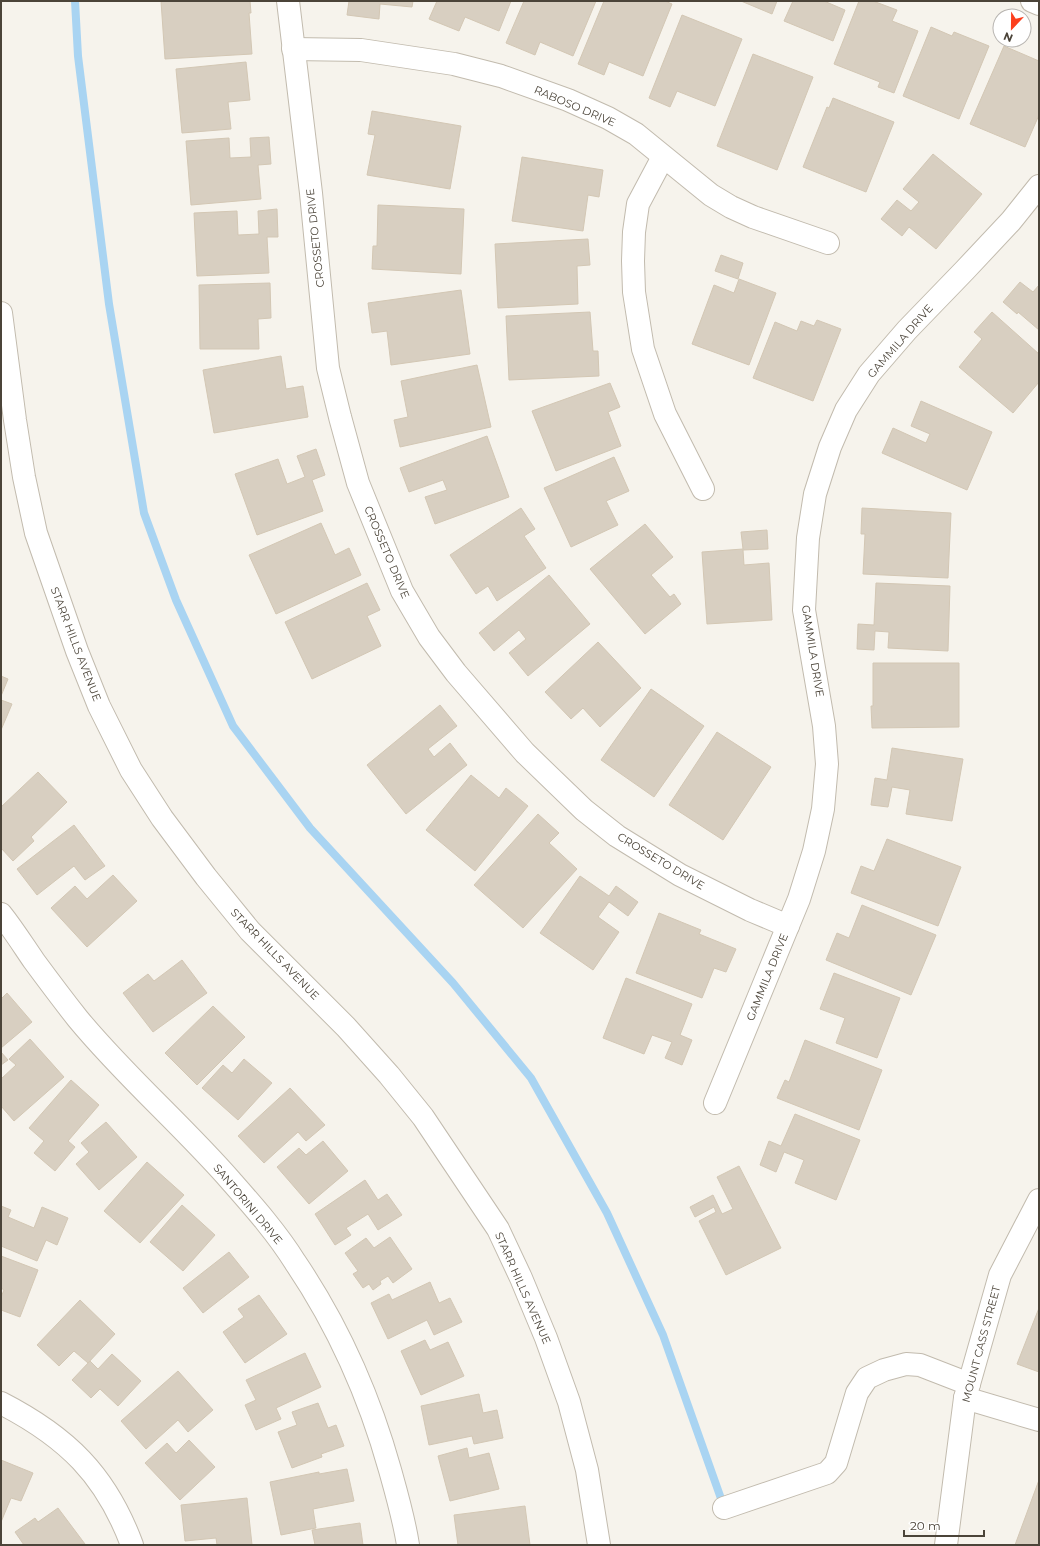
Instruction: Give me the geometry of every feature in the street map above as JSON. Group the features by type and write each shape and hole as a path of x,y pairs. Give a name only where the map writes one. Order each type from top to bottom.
{"street":[{"name":"CROSSETO DRIVE","path":"288,1 311,193 328,368 358,483 402,591 429,637 456,673 525,753 584,810 623,840 680,874 750,910 788,926"},
{"path":"1032,1 1039,4"},
{"name":"RABOSO DRIVE","path":"293,49 361,50 454,64 501,76 568,100 608,118 636,134 711,195 732,207 752,217 828,242"},
{"path":"663,157 638,204 634,232 634,292 643,348 664,414 703,489"},
{"name":"GAMMILA DRIVE","path":"715,1104 799,899 814,851 823,809 827,764 824,726 804,610 808,538 815,494 830,447 846,410 869,374 907,330 1010,221 1039,186"},
{"name":"STARR HILLS AVENUE","path":"1,313 20,456 36,534 77,651 99,706 131,770 162,818 206,877 250,931 346,1027 389,1075 423,1117 498,1229 521,1278 546,1338 569,1402 587,1470 599,1545"},
{"name":"SANTORINI DRIVE","path":"1,914 78,1019 126,1073 230,1180 295,1260 322,1305 365,1392 393,1479 404,1520 408,1545"},
{"name":"MOUNT CASS STREET","path":"946,1545 967,1391 1000,1274 1039,1200"},
{"path":"724,1508 827,1473 836,1463 857,1393 867,1378 884,1370 906,1364 920,1365 967,1391 1039,1420"},
{"path":"1,1403 26,1416 52,1434 95,1474 124,1523 132,1545"}],"building":[{"path":"161,1 250,1 251,13 249,13 252,54 165,59"},
{"path":"349,1 413,1 412,7 380,4 379,19 347,15"},
{"path":"437,1 511,1 499,31 465,17 459,31 429,19"},
{"path":"524,1 596,1 573,56 540,42 535,55 506,43"},
{"path":"604,1 665,1 672,4 643,76 609,62 604,75 578,64"},
{"path":"741,1 777,1 772,14"},
{"path":"793,1 824,1 845,10 833,41 784,21"},
{"path":"859,1 873,1 897,10 892,21 918,31 894,93 878,87 880,82 834,64"},
{"path":"682,15 742,39 715,106 677,91 670,107 649,98"},
{"path":"931,27 952,36 954,32 989,46 959,119 903,96"},
{"path":"1003,48 1009,48 1039,61 1039,115 1025,147 970,124"},
{"path":"753,54 813,77 777,170 717,146"},
{"path":"246,62 250,100 228,102 231,129 182,133 176,69"},
{"path":"833,98 894,122 866,192 803,167 827,107 829,108"},
{"path":"372,111 461,126 450,189 367,175 375,135 368,134"},
{"path":"269,137 271,164 258,165 261,199 191,205 186,141 229,138 230,158 251,157 250,138"},
{"path":"933,154 982,194 936,249 909,227 902,236 881,219 897,200 911,211 919,202 903,189"},
{"path":"522,157 603,170 599,197 588,195 583,231 512,221"},
{"path":"378,205 464,209 461,274 372,269 373,246 377,246"},
{"path":"277,209 278,237 267,237 269,273 197,276 194,213 237,211 238,235 259,234 258,211"},
{"path":"588,239 590,265 577,266 578,304 498,308 495,244"},
{"path":"721,255 743,263 738,279 715,271"},
{"path":"739,279 776,293 749,365 692,344 714,285 734,293"},
{"path":"1020,282 1033,292 1039,285 1039,330 1018,312 1017,314 1003,302"},
{"path":"270,283 271,318 258,319 259,349 200,349 199,285"},
{"path":"461,290 470,354 391,365 387,331 372,333 368,303"},
{"path":"590,312 593,351 598,351 599,376 509,380 506,316"},
{"path":"992,312 1039,354 1039,382 1013,413 959,367 982,339 974,332"},
{"path":"817,320 841,329 813,401 753,378 775,322 797,331 801,321 814,326"},
{"path":"281,356 286,389 303,386 308,417 214,433 203,370"},
{"path":"477,365 491,427 400,447 394,420 408,417 401,381"},
{"path":"610,383 620,407 608,412 621,446 556,471 532,411"},
{"path":"921,401 992,432 967,490 882,453 893,428 926,443 930,434 911,426"},
{"path":"487,436 509,497 435,524 425,497 447,490 443,480 409,492 400,468"},
{"path":"316,449 325,475 312,480 323,511 257,535 235,474 278,459 287,484 305,477 297,456"},
{"path":"614,457 629,491 606,501 618,525 571,547 544,488"},
{"path":"521,508 535,529 524,536 546,568 497,601 488,586 476,594 450,555"},
{"path":"862,508 951,513 948,578 863,574 865,534 861,534"},
{"path":"321,523 335,555 349,548 361,575 276,614 249,555"},
{"path":"645,524 673,557 651,575 670,597 674,594 681,604 645,634 590,569"},
{"path":"767,530 768,549 743,550 744,565 769,563 772,620 707,624 702,552 743,549 741,532"},
{"path":"549,575 590,624 528,676 509,653 526,639 519,630 494,651 479,633"},
{"path":"367,583 380,610 367,616 381,646 312,679 285,622"},
{"path":"876,583 950,586 948,651 888,648 889,632 875,631 874,650 857,649 858,624 874,625"},
{"path":"598,642 641,688 600,727 583,708 571,719 545,692"},
{"path":"873,663 959,663 959,727 872,728 871,706 873,706"},
{"path":"1,676 8,679 1,696"},
{"path":"651,689 704,726 654,797 601,760"},
{"path":"1,700 12,704 1,730"},
{"path":"440,705 457,726 428,749 434,757 450,743 467,765 406,814 367,765"},
{"path":"717,732 771,767 723,840 669,805"},
{"path":"892,748 963,759 952,821 906,814 910,790 892,787 888,807 871,805 875,778 887,780"},
{"path":"38,772 67,802 31,837 34,841 13,861 1,848 1,807"},
{"path":"471,775 499,798 506,788 528,806 475,871 426,830"},
{"path":"538,814 559,833 549,843 577,869 523,928 474,885"},
{"path":"74,825 105,866 85,880 74,866 37,895 17,869"},
{"path":"887,839 961,867 938,926 851,893 861,866 874,871"},
{"path":"113,875 137,901 87,947 51,908 75,886 87,899"},
{"path":"580,876 609,896 616,886 638,902 628,916 609,902 598,917 619,932 593,970 540,933"},
{"path":"862,905 936,935 911,995 826,960 837,933 849,938"},
{"path":"659,913 701,930 699,934 736,949 726,972 714,968 702,998 636,973"},
{"path":"182,960 207,993 153,1032 123,993 148,974 154,981"},
{"path":"834,973 900,998 877,1058 836,1043 845,1018 820,1009"},
{"path":"626,978 692,1004 680,1035 692,1040 682,1065 665,1058 672,1042 652,1035 644,1054 603,1038"},
{"path":"7,993 32,1022 1,1048 1,999"},
{"path":"213,1006 245,1037 197,1085 165,1053"},
{"path":"30,1039 64,1077 14,1121 1,1106 1,1079 16,1065 9,1059"},
{"path":"805,1040 882,1070 859,1130 777,1098 785,1080 789,1082"},
{"path":"1,1052 8,1060 1,1065"},
{"path":"244,1059 272,1083 238,1120 202,1088 223,1065 232,1073"},
{"path":"71,1080 99,1105 68,1141 75,1147 55,1171 34,1153 44,1141 29,1128"},
{"path":"290,1088 325,1125 306,1141 298,1132 264,1163 238,1136"},
{"path":"795,1114 860,1140 836,1200 795,1183 804,1160 784,1152 776,1172 760,1165 769,1141 781,1146"},
{"path":"106,1122 137,1157 99,1190 76,1164 89,1152 81,1143"},
{"path":"323,1141 348,1171 309,1204 277,1167 299,1148 306,1155"},
{"path":"147,1162 184,1195 140,1243 104,1211"},
{"path":"739,1166 781,1248 726,1275 699,1221 716,1212 714,1207 695,1217 690,1207 713,1195 722,1214 733,1209 717,1177"},
{"path":"365,1180 378,1200 387,1194 402,1215 378,1230 368,1214 346,1228 351,1235 335,1245 315,1214"},
{"path":"182,1205 215,1235 183,1271 150,1242"},
{"path":"1,1206 11,1210 8,1217 34,1228 42,1207 68,1218 57,1245 46,1240 37,1261 1,1246"},
{"path":"390,1237 412,1269 393,1283 388,1276 380,1281 381,1284 373,1290 369,1284 363,1288 353,1274 358,1271 345,1253 366,1238 374,1248"},
{"path":"229,1252 249,1277 203,1313 183,1288"},
{"path":"1,1256 38,1270 20,1317 1,1310 1,1297 4,1290 1,1288"},
{"path":"430,1282 439,1303 450,1298 462,1322 434,1335 427,1320 388,1339 371,1303 389,1294 392,1300"},
{"path":"259,1295 287,1334 245,1363 223,1332 244,1317 238,1309"},
{"path":"80,1300 115,1334 88,1363 74,1351 59,1366 37,1345"},
{"path":"1039,1308 1039,1372 1017,1364"},
{"path":"425,1340 430,1350 448,1342 464,1376 421,1395 401,1351"},
{"path":"305,1353 321,1387 276,1408 281,1419 256,1430 245,1405 256,1400 246,1380"},
{"path":"112,1354 141,1381 118,1406 100,1389 91,1398 72,1380 90,1361 98,1369"},
{"path":"178,1371 213,1410 188,1432 178,1420 146,1449 121,1421"},
{"path":"479,1394 483,1413 497,1410 503,1438 474,1444 472,1436 429,1445 421,1406"},
{"path":"318,1403 328,1428 336,1425 344,1446 321,1454 322,1457 292,1468 278,1432 297,1425 292,1412"},
{"path":"189,1440 215,1467 180,1500 145,1463 167,1443 176,1453"},
{"path":"467,1448 469,1458 489,1453 499,1489 450,1501 438,1456"},
{"path":"1,1460 33,1473 21,1501 11,1498 1,1522"},
{"path":"347,1469 354,1501 313,1509 316,1528 281,1535 270,1482 319,1472 319,1474"},
{"path":"1039,1480 1039,1545 1015,1545"},
{"path":"247,1498 252,1545 217,1545 216,1538 185,1541 181,1505"},
{"path":"525,1506 530,1545 458,1545 454,1515"},
{"path":"58,1508 85,1544 24,1545 15,1532 35,1518 38,1522"},
{"path":"360,1523 363,1545 315,1545 312,1530"}],"waterway":[{"path":"75,1 78,56 109,304 144,513 176,600 233,726 310,828 453,983 531,1078 607,1213 663,1335 724,1507"}]}
